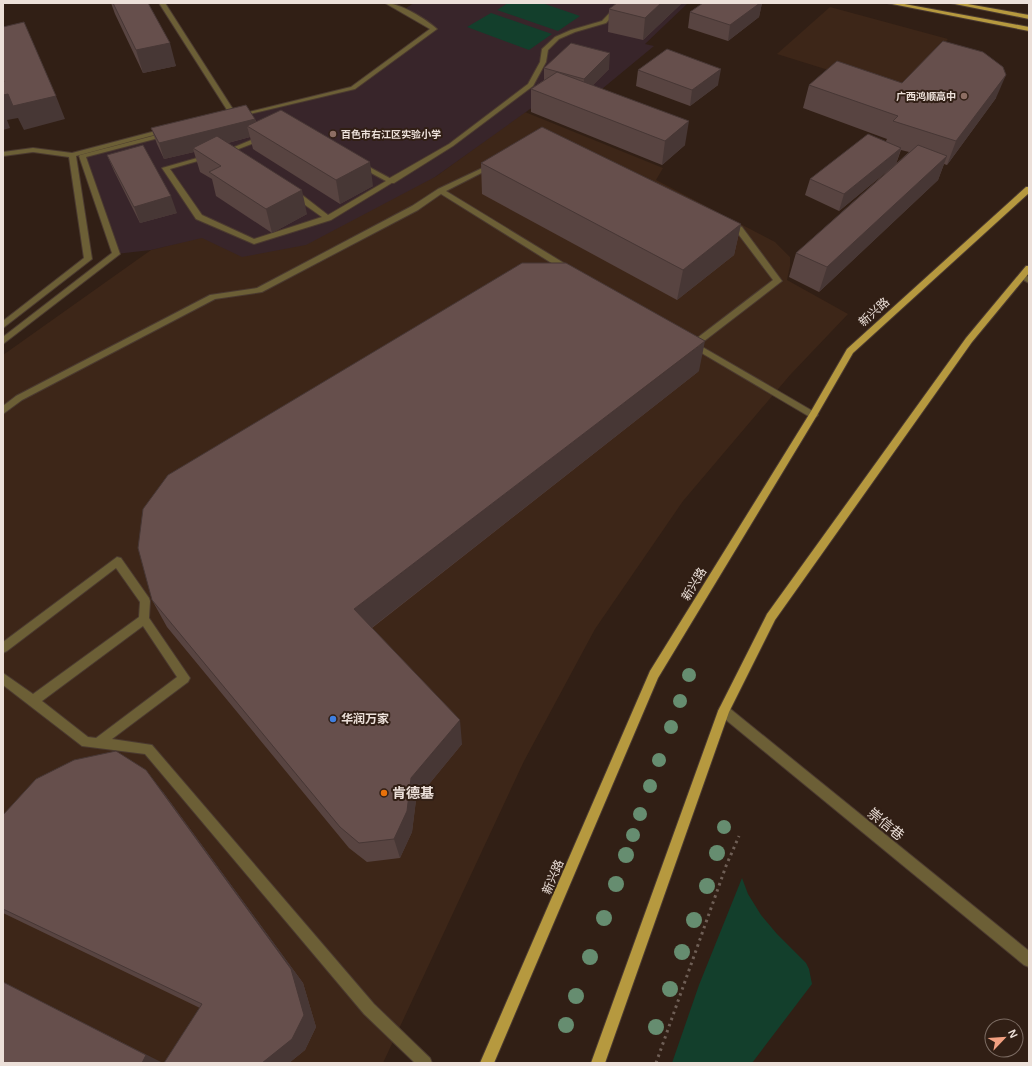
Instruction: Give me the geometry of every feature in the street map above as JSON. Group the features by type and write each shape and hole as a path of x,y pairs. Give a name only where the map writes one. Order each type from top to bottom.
{"main road":[{"path":"890,3 1029,29"},
{"path":"953,3 1029,17"},
{"name":"新兴路","path":"487,1063 654,675 813,415 850,351 1029,189"},
{"path":"598,1063 724,711 771,617 969,340 1027,275"}],"street":[{"path":"162,3 233,114 220,119 353,88 434,29 404,10 388,3"},
{"path":"391,181 290,126 238,151 166,168 199,217 254,242 328,218 391,181 451,145 531,86 543,62 546,49 557,38 573,30 604,22 622,3"},
{"path":"3,154 33,150 72,155 174,131 82,156 116,254 3,340"},
{"path":"3,325 88,259 72,155"},
{"path":"3,411 19,398 213,297 259,290 415,208 441,191 503,159"},
{"path":"290,190 328,218"},
{"path":"441,191 577,274"},
{"path":"725,222 739,229 778,281 689,343 813,415"},
{"path":"3,648 117,561 145,601 144,619 184,678 98,743"},
{"path":"33,701 144,619"},
{"path":"3,678 86,742 148,749 369,1009 425,1063"},
{"name":"崇信巷","path":"724,711 1029,960"}],"path":[{"path":"656,1063 726,866 739,836"}],"shaded area":[{"name":"百色市右江区实验小学","path":"414,3 688,3 645,44 654,46 585,103 554,92 435,177 306,245 242,257 202,238 151,250 116,254 82,156 353,88 433,29 403,10"},
{"path":"830,7 948,39 899,92 777,54"},
{"path":"525,112 663,168 656,180 775,242 790,257 787,280 848,314 790,375 683,501 595,629 524,761 383,1063 3,1063 3,355 151,250 435,177"}],"green space":[{"path":"508,3 542,3 580,16 558,31 497,10"},
{"path":"491,13 552,34 529,50 467,27"},
{"path":"742,878 748,894 761,915 777,934 806,963 809,969 812,984 752,1063 672,1063 699,985"}],"building":[{"path":"113,3 148,3 170,43 136,50"},
{"path":"617,3 661,3 645,18 609,9"},
{"path":"703,3 760,3 730,25 690,12"},
{"path":"24,22 56,96 13,106 8,94 3,95 3,27"},
{"path":"943,41 983,52 1003,67 1006,75 956,141 893,121 898,116 809,85 837,61 902,83"},
{"path":"571,43 610,53 584,79 544,68"},
{"path":"667,49 721,69 692,90 638,70"},
{"path":"557,72 689,121 665,141 531,89"},
{"path":"246,105 255,119 159,143 151,128"},
{"path":"281,110 370,162 336,180 247,126"},
{"path":"542,127 741,224 683,270 481,163"},
{"path":"868,134 901,148 844,194 810,179"},
{"path":"217,136 302,190 266,209 209,172 221,166 193,148"},
{"path":"143,145 171,196 134,207 107,155"},
{"path":"918,145 947,156 827,267 796,253"},
{"path":"522,263 566,263 705,341 354,609 460,720 411,778 407,811 394,839 359,843 340,827 152,600 138,548 143,509 168,475"},
{"path":"116,751 146,770 291,969 304,1015 292,1039 262,1063 164,1063 202,1004 3,909 3,815 36,779 74,760"},
{"path":"3,982 146,1055 142,1063 3,1063"}],"place":[{"name":"广西鸿顺高中","path":"964,96"},
{"name":"百色市右江区实验小学","path":"333,134"},
{"name":"华润万家","path":"333,719"},
{"name":"肯德基","path":"384,793"}]}
